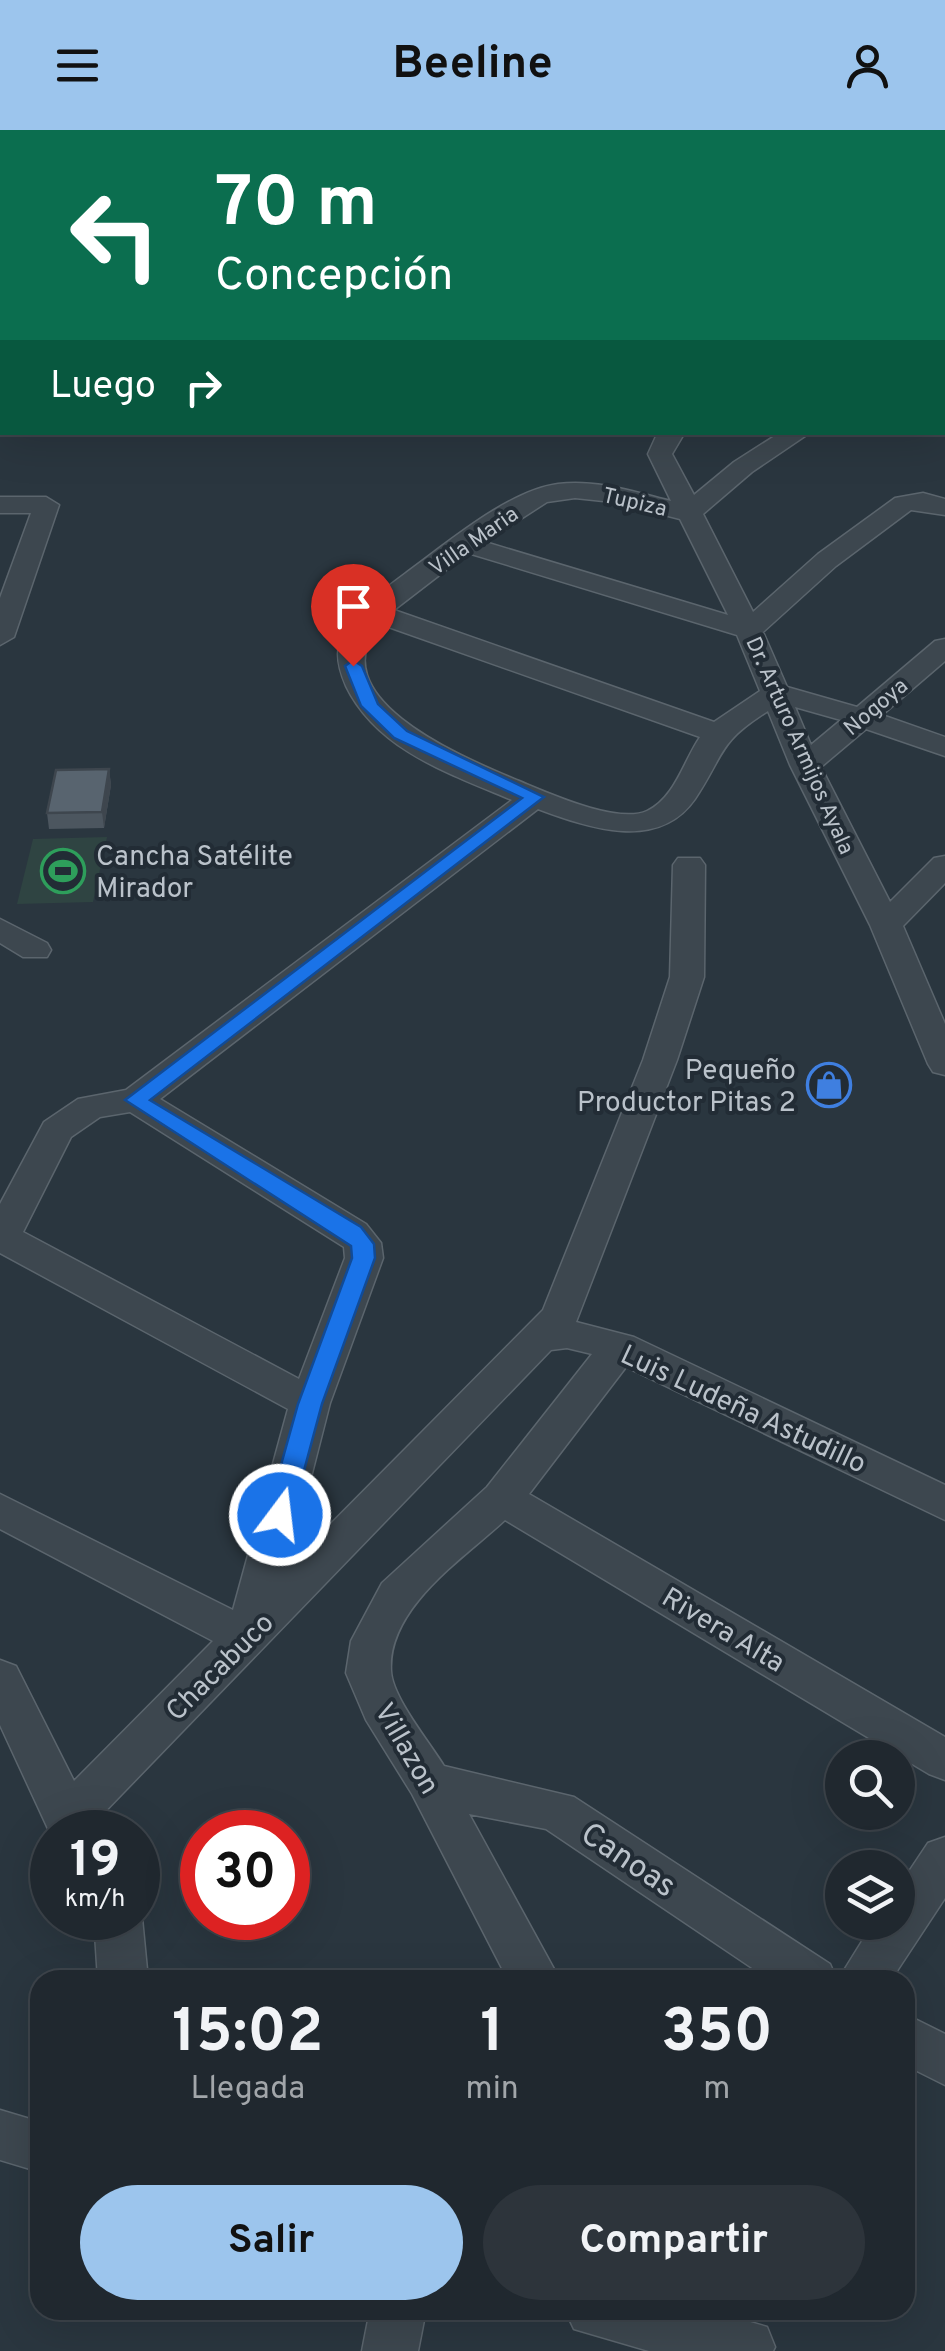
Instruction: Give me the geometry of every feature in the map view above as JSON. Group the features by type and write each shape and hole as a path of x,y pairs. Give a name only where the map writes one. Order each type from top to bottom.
{"street":[{"name":"Dr. Arturo Armijos Ayala","path":"670,435 660,454 749,630 805,765 936,1024 945,1064"},
{"path":"688,514 743,467 793,435"},
{"name":"Villa Maria","path":"535,797 450,761 400,734 370,706 353,666 352,642 374,612 464,544 538,496 558,489 582,489"},
{"name":"Tupiza","path":"582,489 688,514"},
{"path":"464,544 749,630 826,560 912,500 945,507"},
{"path":"0,505 46,505 0,637"},
{"path":"374,612 718,733"},
{"name":"Nogoya","path":"805,765 945,648"},
{"path":"310,1404 0,1238 57,1130 90,1107 136,1100 535,797 615,824 644,824 668,813 680,801 718,733 777,693 862,717 945,747"},
{"name":"Chacabuco","path":"86,1810 246,1638 560,1316 571,1296 687,977 690,865"},
{"path":"886,925 945,865"},
{"path":"0,930 35,950"},
{"path":"0,1510 246,1638 310,1404 364,1258 362,1244 353,1233 136,1100"},
{"name":"Luis Ludeña Astudillo","path":"537,1338 566,1334 620,1347 945,1504"},
{"name":"Villazon","path":"529,1970 428,1780 382,1706 368,1673 374,1642 396,1595 502,1498 620,1347"},
{"name":"Rivera Alta","path":"502,1498 945,1760"},
{"path":"0,1678 63,1810"},
{"name":"Canoas","path":"428,1780 454,1790 557,1811 797,1970"},
{"path":"870,1970 945,1858"},
{"path":"120,1940 122,1970"},
{"path":"915,2044 945,2061"},
{"path":"0,2135 30,2144"},
{"path":"390,2351 396,2320"},
{"path":"650,2320 740,2336"}],"green space":[{"name":"Cancha Satélite Mirador","path":"107,837 93,902 17,904 33,839"}],"building":[{"path":"109,769 102,812 47,813 56,770"}],"place":[{"name":"Cancha Satélite Mirador","path":"63,871"},
{"name":"Pequeño Productor Pitas 2","path":"829,1085"}],"route":[{"path":"280,1515 310,1404 364,1258 362,1244 353,1233 136,1100 535,797 450,761 400,734 370,706 353,666"}]}
